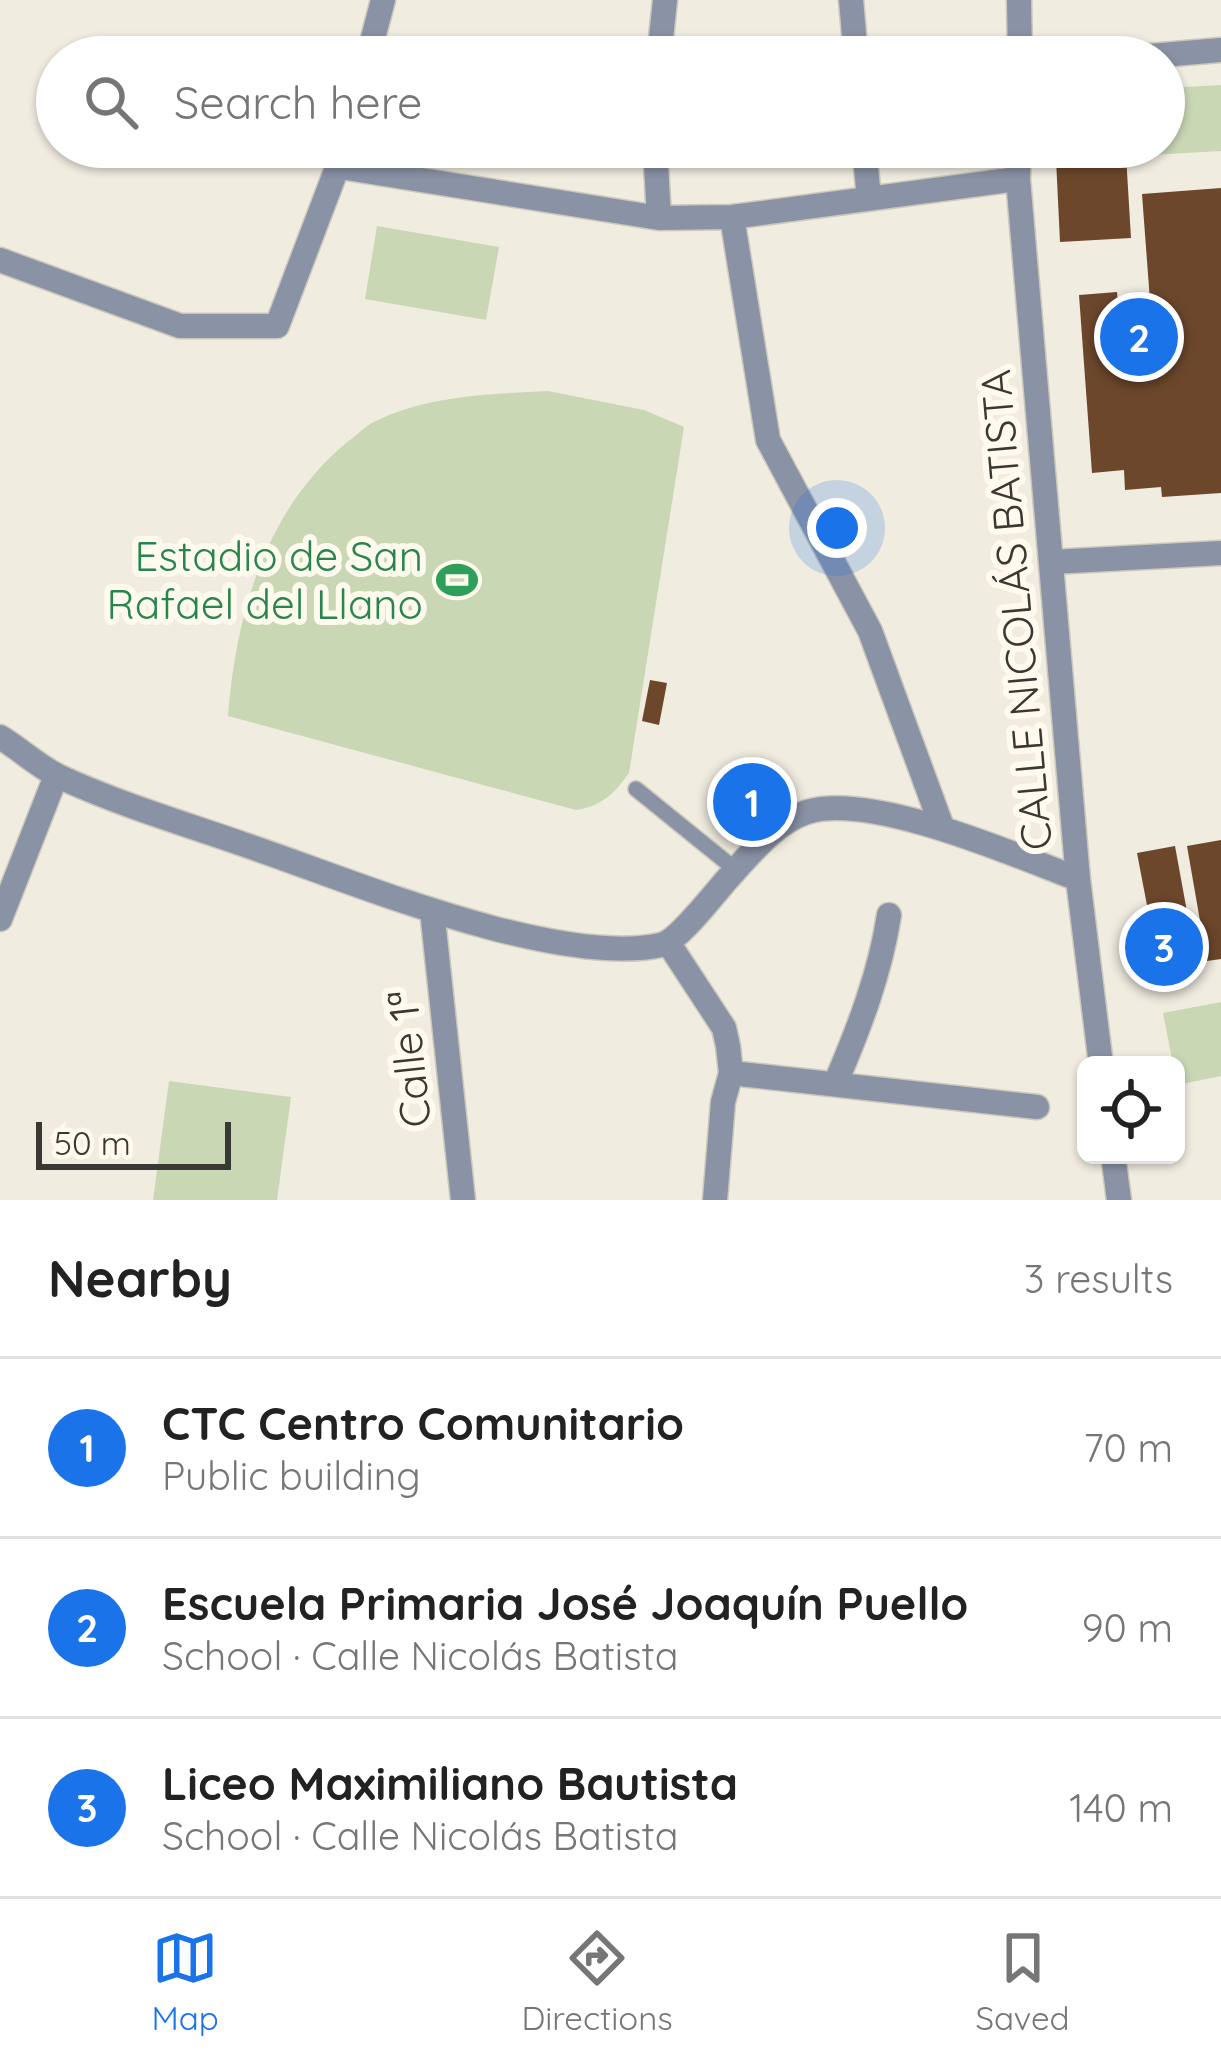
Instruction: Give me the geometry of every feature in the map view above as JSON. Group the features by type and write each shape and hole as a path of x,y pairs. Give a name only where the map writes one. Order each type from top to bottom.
{"street":[{"path":"373,36 382,0"},
{"path":"661,36 665,0"},
{"path":"850,0 854,36"},
{"path":"1019,0 1020,36"},
{"path":"1185,53 1221,50"},
{"path":"0,260 180,326 277,326 339,168"},
{"path":"400,168 659,218 732,217 1018,179"},
{"path":"656,168 659,218"},
{"path":"866,168 869,198"},
{"name":"CALLE NICOLÁS BATISTA","path":"1018,168 1078,879 1100,1056"},
{"path":"732,217 768,440 870,631 942,827"},
{"path":"1052,562 1221,553"},
{"path":"0,737 56,776 433,910 585,945 630,950 669,944 772,832 807,812 850,808 942,827 1078,879"},
{"path":"0,919 56,776"},
{"name":"Calle 1ª","path":"433,910 463,1200"},
{"path":"836,1082 860,1027 889,915"},
{"path":"669,944 724,1028 731,1073 715,1200"},
{"path":"731,1073 1037,1107"},
{"path":"1114,1164 1119,1200"}],"lane":[{"path":"636,789 736,870"}],"green space":[{"path":"1221,85 1221,151 1185,153 1185,87"},
{"path":"377,226 499,247 486,320 365,299"},
{"name":"Estadio de San Rafael del Llano","path":"548,391 644,410 684,427 629,773 612,793 576,810 228,716 238,640 260,567 275,532 318,470 364,428 396,412 460,397"},
{"path":"1221,1002 1221,1076 1185,1083 1185,1056 1171,1056 1163,1013"},
{"path":"169,1081 291,1097 277,1200 153,1200"}],"building":[{"path":"1056,168 1127,168 1131,238 1060,242"},
{"path":"1221,188 1221,493 1162,497 1161,487 1125,490 1124,470 1092,473 1079,295 1117,292 1121,343 1153,341 1142,194"},
{"path":"650,680 667,683 659,725 642,721"},
{"path":"1221,840 1221,959 1207,961 1187,846"},
{"path":"1175,846 1196,961 1159,968 1137,853"}],"place":[{"name":"Escuela Primaria José Joaquín Puello","path":"1139,337"},
{"name":"Estadio de San Rafael del Llano","path":"457,580"},
{"name":"CTC Centro Comunitario","path":"752,802"},
{"name":"Liceo Maximiliano Bautista","path":"1164,947"}]}
